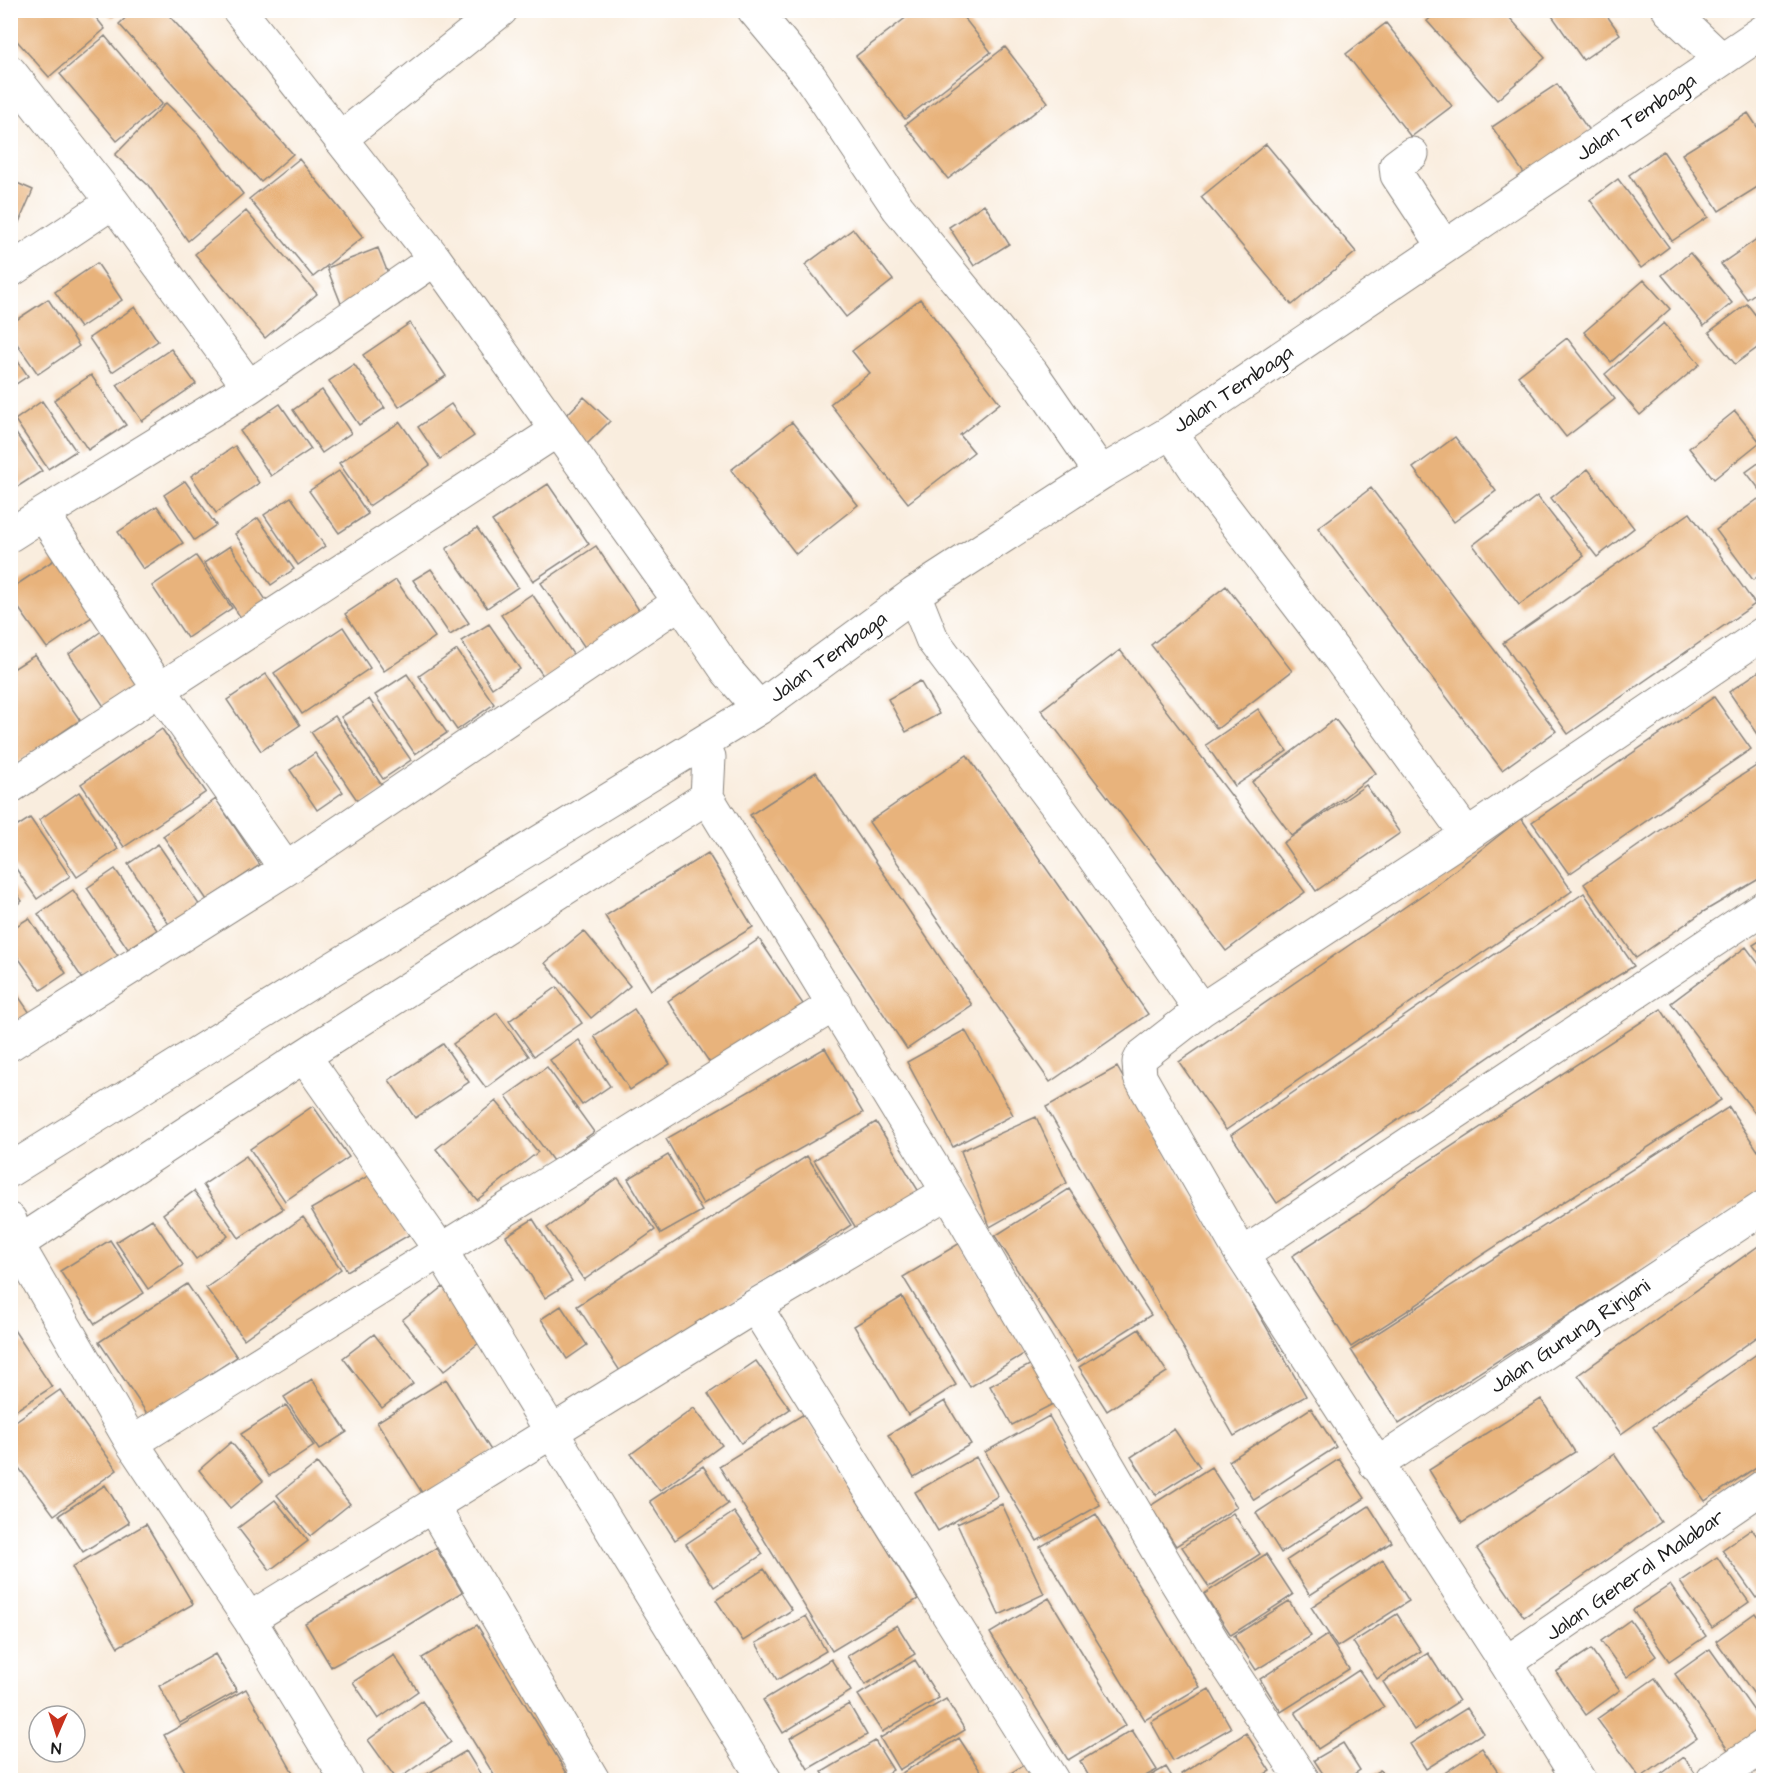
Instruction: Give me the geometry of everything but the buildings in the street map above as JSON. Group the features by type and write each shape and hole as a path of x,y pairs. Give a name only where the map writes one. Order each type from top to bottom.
{"street":[{"path":"239,10 435,259 680,602 698,631 727,671 759,708"},
{"path":"340,139 501,10"},
{"path":"754,10 810,77 898,208 1032,373 1101,474"},
{"path":"1677,18 1721,59"},
{"name":"Jalan Tembaga","path":"10,1170 301,988 759,708 915,594 1101,474 1171,432 1431,226 1721,59 1764,31"},
{"path":"10,72 113,202 249,387"},
{"path":"1412,154 1396,166 1395,171 1431,226"},
{"path":"10,271 113,202"},
{"path":"10,536 249,387 435,259"},
{"path":"10,787 556,430"},
{"path":"1171,432 1203,480 1340,658 1467,835"},
{"path":"43,514 159,689 286,868"},
{"path":"915,594 932,639 1069,822 1201,1010"},
{"path":"10,1044 286,868 680,602"},
{"path":"1579,1780 1242,1255 1140,1077 1138,1062 1142,1056 1201,1010 1467,835 1764,633"},
{"path":"702,744 709,757 707,797 948,1192 1224,1660 1303,1780"},
{"path":"347,1780 249,1619 132,1443 14,1232 304,1056 707,797"},
{"path":"1242,1255 1764,907"},
{"path":"132,1443 835,1004"},
{"path":"304,1056 441,1251 765,1780"},
{"path":"249,1619 755,1306 948,1192"},
{"name":"Jalan Gunung Rinjani","path":"1376,1465 1764,1207"},
{"path":"755,1306 1052,1780"},
{"name":"Jalan General Malabar","path":"1506,1664 1764,1486"},
{"path":"433,1507 593,1780"},
{"path":"1713,1780 1764,1746"}]}
